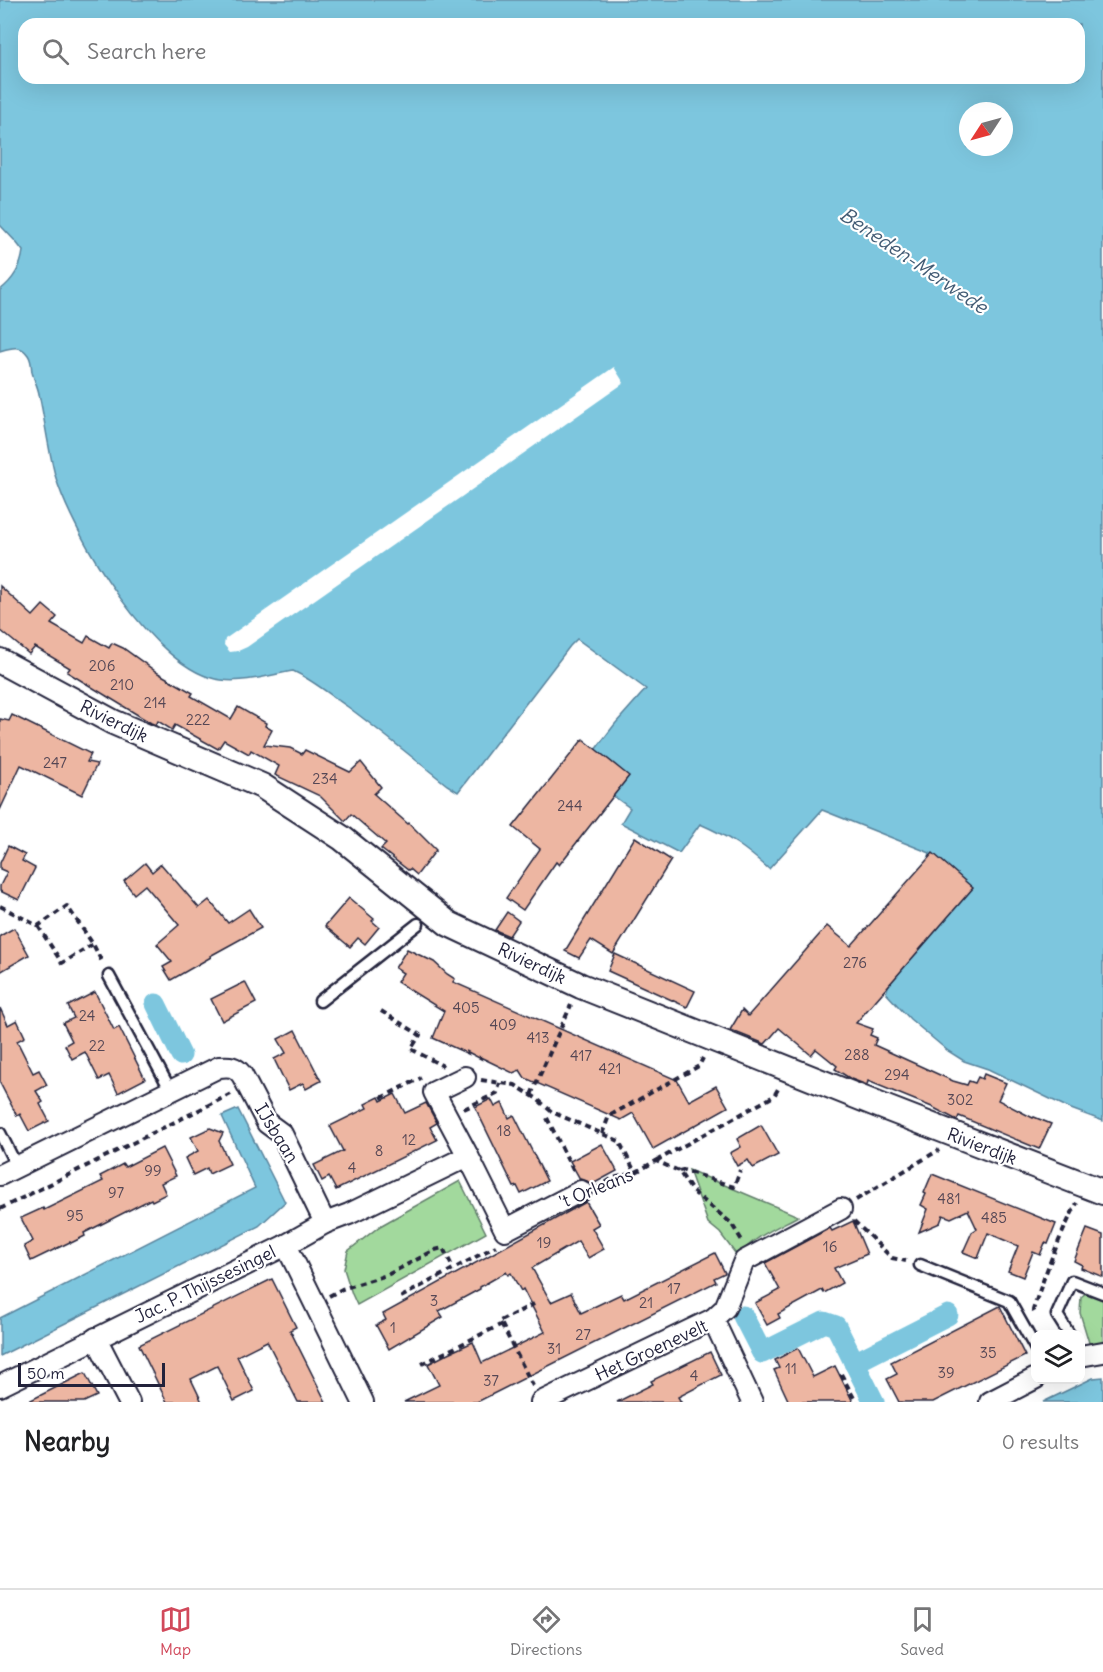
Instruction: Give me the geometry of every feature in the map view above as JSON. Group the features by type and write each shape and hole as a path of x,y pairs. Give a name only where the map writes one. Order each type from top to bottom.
{"street":[{"name":"Rivierdijk","path":"0,661 113,722 262,786 342,838 449,924 581,986 908,1117 1103,1192"},
{"name":"IJsbaan","path":"8,1171 219,1067 229,1066 237,1068 267,1123 282,1134 325,1223"},
{"path":"468,1077 435,1092 505,1230"},
{"path":"286,1245 325,1223 349,1214 468,1156"},
{"name":"'t Orleans","path":"505,1230 584,1192"},
{"path":"713,1319 725,1308 744,1261 842,1209"},
{"name":"Jac. P. Thijssesingel","path":"0,1386 286,1245 363,1402"},
{"name":"Het Groenevelt","path":"541,1402 713,1319 752,1402"},
{"path":"96,1338 129,1402"},
{"path":"1085,1354 1103,1352"},
{"path":"990,1402 1031,1380"}],"lane":[{"path":"320,1001 418,924"},
{"path":"109,976 171,1091"},
{"name":"IJsbaan","path":"0,1133 8,1171"},
{"path":"920,1265 1009,1301 1031,1342"},
{"path":"1066,1330 1057,1315 1072,1281 1103,1293"}],"path":[{"path":"0,906 38,926 62,963 93,944"},
{"path":"38,926 67,906 93,944 109,976"},
{"path":"531,1095 572,1004"},
{"path":"381,1011 420,1035 411,1049 444,1066 434,1072"},
{"path":"602,1134 609,1116 699,1066 703,1058"},
{"path":"381,1098 423,1077"},
{"path":"468,1077 515,1085 552,1112 619,1141 636,1172"},
{"path":"448,1117 497,1093 500,1083"},
{"path":"0,1209 248,1085"},
{"path":"656,1161 774,1096 778,1089"},
{"path":"547,1118 584,1192"},
{"path":"920,1265 892,1258 842,1209 945,1146"},
{"name":"'t Orleans","path":"584,1192 613,1178 636,1172 656,1161 680,1171 683,1170 734,1187 740,1170"},
{"path":"680,1171 692,1191 731,1223 740,1238"},
{"path":"1036,1318 1033,1310 1042,1282 1078,1200"},
{"path":"401,1297 506,1240 505,1230"},
{"path":"346,1288 387,1275 443,1248 453,1268"},
{"path":"538,1302 500,1321 541,1402"},
{"path":"422,1364 502,1324"},
{"path":"841,1374 856,1402"}],"green space":[{"path":"689,1170 798,1216 757,1239 738,1257 720,1233 708,1223"},
{"path":"460,1181 486,1233 357,1305 344,1269 348,1251 380,1226"},
{"path":"1087,1292 1103,1298 1103,1344 1090,1346 1080,1313 1081,1297"}],"water":[{"name":"Beneden-Merwede","path":"0,0 1103,0 1103,1121 1071,1109 988,1069 964,1061 948,1051 910,1019 886,993 930,853 822,810 769,869 737,844 700,824 679,853 621,823 630,808 612,795 595,750 646,689 577,639 458,792 348,707 293,671 248,680 221,680 195,671 169,653 119,597 97,564 64,500 50,455 29,357 19,348 0,351 0,290 15,273 23,251 0,225"},
{"path":"238,1109 285,1202 259,1226 0,1356 0,1318 255,1188 222,1116"},
{"path":"1103,1377 1103,1402 1043,1402 1085,1384 1093,1378"}],"pier":[{"path":"614,367 624,383 247,647 230,652 224,645 225,639"}],"building":[{"path":"0,586 33,616 43,605 57,617 51,624 84,643 88,636 109,648 112,643 123,648 158,673 193,693 191,696 231,719 238,707 266,723 265,726 272,730 264,745 290,748 302,754 305,750 350,772 361,762 381,787 374,794 409,823 436,850 417,875 381,849 386,844 351,814 345,821 320,796 275,775 279,766 251,750 249,754 224,740 218,749 175,725 172,730 158,721 156,725 151,723 67,672 70,668 35,647 29,654 0,630"},
{"path":"12,715 91,754 87,762 97,764 82,795 21,765 0,810 0,719 9,721"},
{"path":"583,739 629,776 559,865 556,862 523,910 506,898 540,849 513,827"},
{"path":"635,837 671,860 613,954 591,940 579,958 565,951"},
{"path":"8,846 25,855 22,861 35,868 19,900 0,891 7,872 0,869 0,863"},
{"path":"933,853 973,888 856,1023 873,1029 870,1035 877,1038 874,1045 953,1081 967,1085 969,1081 975,1083 978,1077 982,1079 984,1074 1006,1083 998,1100 1033,1118 1051,1124 1039,1149 959,1116 957,1120 932,1107 868,1081 867,1085 851,1079 835,1069 837,1066 816,1049 811,1055 779,1028 765,1044 730,1030 742,1010 748,1016 827,926 851,946"},
{"path":"145,863 152,872 161,864 199,908 209,900 228,923 249,909 261,928 171,980 163,967 172,962 157,944 179,925 145,885 134,894 124,881"},
{"path":"349,898 374,919 372,921 379,927 365,944 358,938 350,947 325,926"},
{"path":"507,912 519,921 509,936 495,930"},
{"path":"14,928 29,955 0,972 0,936"},
{"path":"407,949 434,962 455,979 453,982 677,1080 689,1101 716,1086 728,1107 653,1149 633,1113 621,1120 525,1078 520,1070 513,1073 433,1038 444,1011 397,982 403,973 395,968"},
{"path":"615,954 695,991 687,1007 608,971"},
{"path":"245,982 256,1003 222,1021 211,999"},
{"path":"95,992 114,1030 119,1027 145,1079 118,1093 109,1075 99,1080 85,1052 72,1059 65,1045 72,1041 63,1023 74,1018 68,1006"},
{"path":"0,1008 8,1025 17,1020 25,1037 17,1041 33,1073 39,1070 47,1085 36,1091 43,1102 40,1104 49,1121 29,1131 20,1114 17,1116 0,1083"},
{"path":"295,1030 321,1081 306,1089 303,1083 289,1090 274,1059 286,1053 278,1039"},
{"path":"395,1094 405,1113 426,1103 437,1123 430,1127 437,1140 336,1190 329,1177 322,1181 314,1165 343,1151 330,1126 367,1108 365,1104 379,1097 381,1101"},
{"path":"491,1099 495,1107 502,1103 509,1118 514,1115 547,1181 521,1194 517,1186 514,1187 475,1107"},
{"path":"761,1125 778,1155 753,1168 748,1160 737,1166 730,1153 741,1147 737,1139"},
{"path":"210,1128 223,1133 219,1141 230,1164 209,1174 207,1168 193,1175 185,1158 198,1151 191,1137"},
{"path":"602,1144 617,1171 591,1185 580,1179 570,1161"},
{"path":"162,1148 176,1176 161,1183 166,1194 152,1201 151,1199 84,1233 85,1236 31,1261 24,1246 33,1241 21,1218 43,1208 44,1210 103,1181 100,1176 123,1164 125,1167"},
{"path":"932,1174 1056,1224 1048,1244 1045,1243 1040,1255 1033,1252 1023,1277 1008,1271 1018,1246 988,1233 978,1258 963,1252 972,1232 977,1229 968,1210 951,1218 943,1215 940,1223 919,1232 928,1209 921,1205"},
{"path":"586,1202 599,1224 592,1228 604,1249 588,1258 578,1241 532,1268 551,1302 571,1293 581,1313 621,1294 624,1299 715,1253 725,1273 714,1278 716,1282 477,1402 404,1402 439,1385 428,1364 449,1353 473,1342 482,1363 545,1332 523,1289 521,1291 511,1273 508,1275 506,1272 439,1311 443,1317 389,1349 376,1325 386,1320 383,1314"},
{"path":"853,1221 867,1254 834,1268 842,1283 824,1293 822,1290 778,1314 780,1318 767,1325 755,1303 780,1290 765,1263 830,1228 832,1231"},
{"path":"1087,1229 1103,1235 1103,1277 1081,1268 1082,1265 1074,1261"},
{"path":"272,1279 296,1327 290,1330 326,1402 298,1402 267,1341 237,1356 254,1391 234,1401 217,1366 191,1379 202,1402 167,1402 139,1345"},
{"path":"1000,1306 1025,1356 933,1402 899,1402 887,1379 897,1374 891,1362"},
{"path":"798,1348 813,1377 835,1366 853,1402 789,1402 774,1370 779,1368 775,1360"},
{"path":"710,1352 721,1375 678,1397 681,1402 617,1402 653,1384 651,1381"},
{"path":"85,1373 97,1396 84,1402 27,1402"}],"waterway":[{"path":"156,1004 181,1055"},
{"path":"854,1363 948,1315"},
{"path":"743,1316 762,1353 824,1322 836,1326 874,1402"}]}
